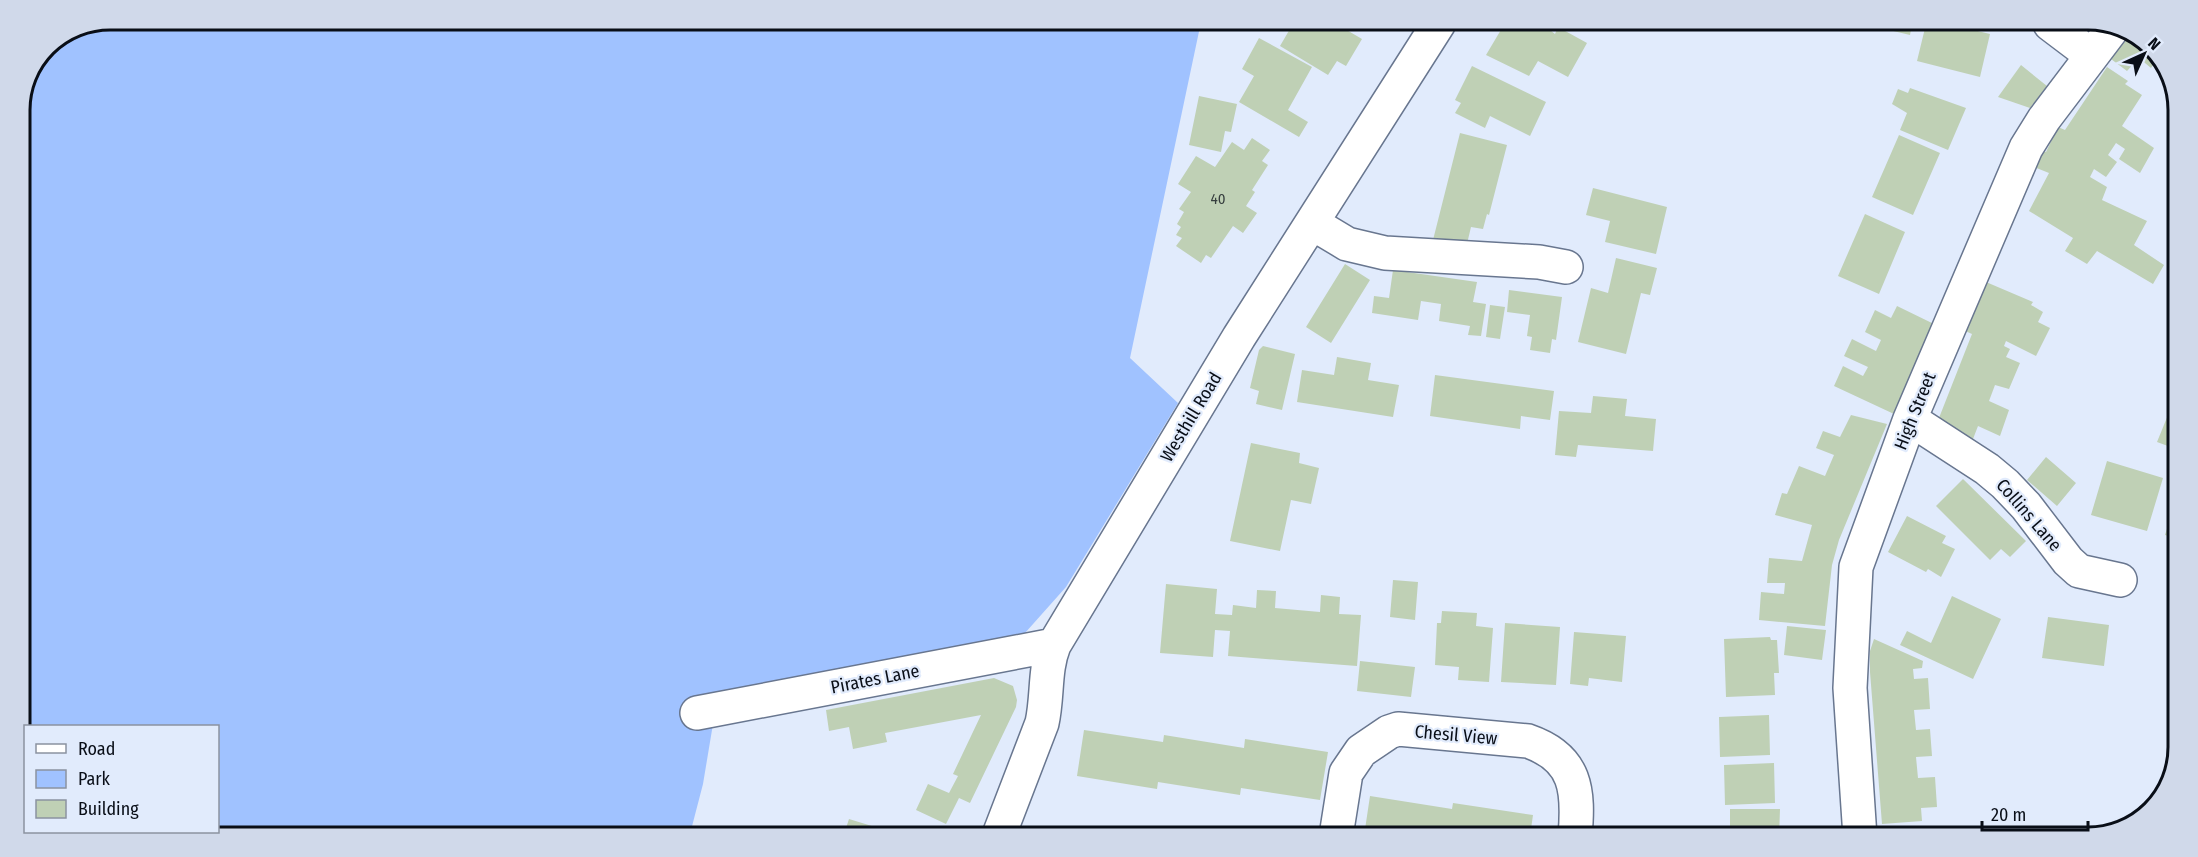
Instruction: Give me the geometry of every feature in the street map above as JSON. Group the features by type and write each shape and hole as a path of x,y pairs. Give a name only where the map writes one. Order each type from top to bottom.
{"street":[{"name":"Westhill Road","path":"1002,827 1042,723 1046,705 1048,659 1054,645 1239,337 1435,30"},
{"path":"2058,30 2091,55"},
{"name":"High Street","path":"1859,827 1850,688 1856,567 1910,419 2026,148 2044,119 2109,33"},
{"path":"1312,223 1347,244 1384,253 1539,262 1566,267"},
{"name":"Collins Lane","path":"1910,419 1987,469 2005,484 2026,506 2068,561 2079,571 2120,580"},
{"name":"Pirates Lane","path":"697,713 1054,645"},
{"name":"Chesil View","path":"1337,827 1346,773 1352,762 1370,743 1398,729 1528,741 1540,745 1559,760 1573,778 1578,801 1576,827"}],"green space":[{"path":"110,30 1199,30 1130,358 1178,403 1066,587 1017,642 716,706 703,784 692,827 219,827 219,725 30,725 30,110 36,79 43,65 53,53 65,43 79,36"}],"building":[{"path":"1289,30 1347,30 1362,39 1346,66 1337,61 1328,75 1280,46"},
{"path":"1501,30 1550,30 1555,34 1557,30 1563,30 1587,43 1568,77 1538,61 1529,76 1486,55"},
{"path":"1889,30 1911,30 1910,35"},
{"path":"1925,30 1974,30 1990,34 1980,77 1917,61"},
{"path":"2122,37 2137,46 2154,64 2151,68 2139,58 2127,71 2107,56"},
{"path":"1259,38 1312,67 1288,110 1308,122 1299,137 1239,102 1254,76 1242,69"},
{"path":"2021,65 2047,86 2030,108 1998,97"},
{"path":"1472,66 1546,102 1530,136 1490,116 1485,128 1455,113 1461,103 1455,100"},
{"path":"2107,67 2128,81 2125,84 2142,95 2122,126 2154,148 2140,173 2119,159 2125,149 2116,143 2108,155 2117,162 2106,177 2094,169 2090,177 2107,187 2102,200 2147,221 2134,245 2164,265 2153,284 2097,251 2087,264 2065,251 2073,238 2029,211 2049,173 2034,167 2041,150 2046,152 2058,127 2065,130"},
{"path":"1910,88 1966,108 1948,150 1900,130 1907,113 1892,104 1898,89 1908,93"},
{"path":"1199,96 1237,104 1231,132 1225,131 1221,152 1189,145"},
{"path":"1460,133 1507,145 1489,215 1487,214 1483,229 1471,227 1466,248 1433,240"},
{"path":"1899,135 1940,153 1913,215 1872,197"},
{"path":"1252,138 1270,150 1262,161 1268,165 1252,190 1255,192 1246,206 1257,213 1243,233 1233,226 1211,258 1206,255 1201,263 1176,246 1182,238 1176,235 1181,227 1177,224 1184,212 1179,209 1191,192 1178,184 1196,156 1215,167 1232,142 1244,150"},
{"path":"1593,188 1667,207 1656,254 1605,242 1610,221 1586,215"},
{"path":"1865,214 1905,232 1879,294 1838,276"},
{"path":"1616,258 1657,268 1650,295 1641,293 1626,354 1578,342 1591,288 1608,293"},
{"path":"1345,264 1370,280 1331,343 1306,327"},
{"path":"1393,270 1477,282 1473,302 1486,304 1481,336 1468,335 1470,326 1439,321 1441,304 1421,301 1418,320 1372,313 1374,296 1389,298"},
{"path":"1986,282 2033,302 2031,305 2043,312 2038,322 2050,328 2036,356 2006,341 2004,346 2010,349 2006,357 2020,363 2009,389 1995,385 1989,401 2009,410 2000,436 1978,426 1973,439 1937,423 1972,334 1963,330"},
{"path":"1509,290 1562,297 1556,340 1552,339 1550,353 1530,350 1532,337 1527,336 1530,315 1507,312"},
{"path":"1490,305 1505,307 1500,339 1486,337"},
{"path":"1897,306 1936,325 1894,414 1834,386 1843,366 1863,376 1868,367 1844,356 1852,339 1876,351 1881,340 1865,332 1875,310 1891,318"},
{"path":"1263,346 1295,354 1282,410 1256,404 1259,391 1250,388 1259,350"},
{"path":"1337,357 1371,363 1368,380 1399,385 1393,417 1297,402 1302,370 1334,375"},
{"path":"1435,375 1554,391 1550,420 1521,416 1520,429 1430,416"},
{"path":"1593,396 1627,399 1625,416 1656,419 1653,451 1578,445 1576,457 1555,455 1559,411 1591,413"},
{"path":"1851,415 1887,424 1839,540 1832,565 1825,626 1759,620 1761,592 1784,594 1785,583 1767,583 1769,558 1802,561 1812,525 1775,515 1782,493 1787,494 1799,466 1825,476 1834,455 1816,448 1823,431 1840,437"},
{"path":"2168,415 2168,446 2157,442"},
{"path":"1251,443 1300,453 1299,463 1319,468 1311,504 1291,500 1280,551 1230,541"},
{"path":"2046,457 2076,483 2057,506 2027,480"},
{"path":"2107,461 2163,478 2147,531 2091,515"},
{"path":"1963,479 2026,541 2010,557 2001,549 1990,560 1936,506"},
{"path":"1907,516 1946,536 1942,543 1955,549 1941,577 1928,569 1926,572 1888,552"},
{"path":"1393,580 1418,582 1415,620 1390,617"},
{"path":"1166,584 1217,589 1215,614 1232,615 1233,605 1256,608 1257,590 1276,591 1275,608 1320,612 1321,595 1340,597 1339,614 1361,615 1357,666 1228,656 1230,631 1215,630 1213,657 1160,653"},
{"path":"1952,596 2001,619 1973,679 1900,645 1907,631 1931,643"},
{"path":"1442,611 1477,613 1476,626 1493,628 1489,682 1458,680 1459,667 1435,665 1437,623 1441,623"},
{"path":"2048,617 2109,625 2104,666 2042,658"},
{"path":"1505,623 1560,627 1556,685 1501,682"},
{"path":"1787,626 1826,630 1822,660 1784,655"},
{"path":"1574,632 1626,636 1622,682 1589,678 1588,686 1570,684"},
{"path":"1770,637 1771,640 1777,640 1779,673 1774,673 1775,695 1726,697 1724,639"},
{"path":"1874,639 1923,661 1922,668 1913,669 1914,679 1928,678 1930,709 1914,710 1916,730 1930,729 1932,756 1916,757 1918,778 1935,777 1937,807 1921,808 1922,821 1882,824 1870,672 1870,651"},
{"path":"1360,661 1415,667 1411,697 1357,691"},
{"path":"994,678 1013,686 1017,700 1016,707 970,803 959,798 946,824 916,810 928,784 949,793 958,776 953,774 981,715 885,733 887,742 853,749 849,727 829,731 826,710"},
{"path":"1769,715 1770,755 1720,757 1719,717"},
{"path":"1084,730 1163,742 1164,735 1244,748 1245,739 1328,752 1320,800 1241,788 1240,795 1158,782 1157,789 1077,776"},
{"path":"1774,763 1775,803 1725,805 1724,765"},
{"path":"1370,796 1452,809 1453,803 1533,815 1531,827 1365,827"},
{"path":"1730,809 1780,809 1779,827 1730,827"},
{"path":"849,819 875,827 846,827"}]}
